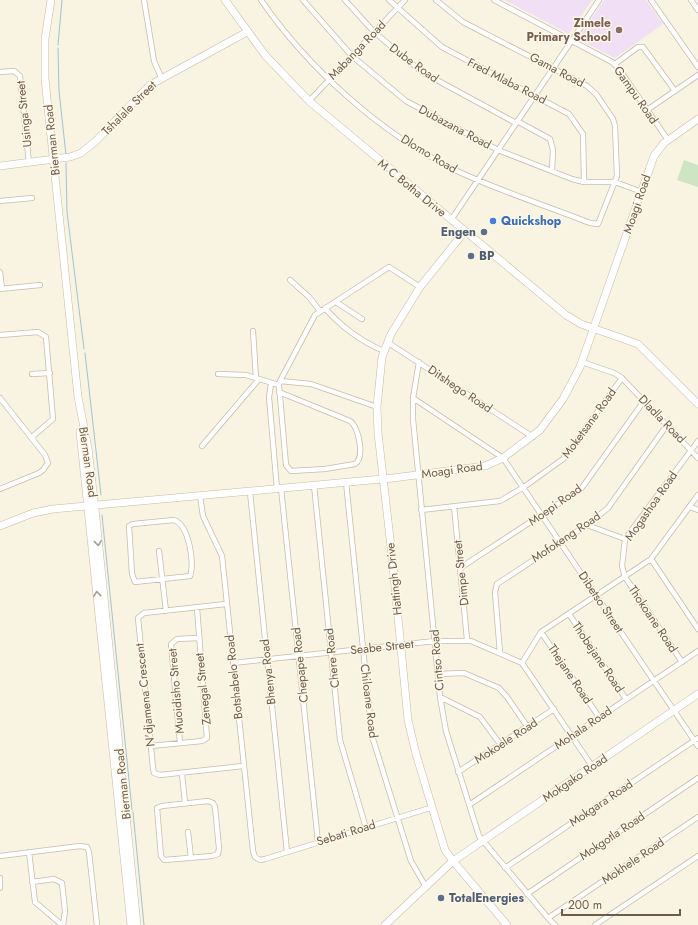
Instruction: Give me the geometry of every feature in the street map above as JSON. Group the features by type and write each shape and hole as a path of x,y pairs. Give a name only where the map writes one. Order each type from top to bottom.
{"street":[{"name":"Bierman Road","path":"50,0 45,39 44,62 78,397 88,448 91,505 131,925"},
{"path":"144,0 154,61 161,77"},
{"name":"M C Botha Drive","path":"225,0 247,32 274,66 309,101 560,311 574,320 592,328 634,342 641,346 698,404"},
{"name":"Dlomo Road","path":"261,0 283,31 328,80 401,138 454,169 537,204 596,224 600,221 615,182"},
{"name":"Dubazana Road","path":"303,0 352,56 406,101 498,150 552,171 584,182 615,182 642,192"},
{"name":"Dube Road","path":"345,0 374,32 426,75 552,142 552,171"},
{"name":"Fred Mlaba Road","path":"389,0 397,9 446,49 567,112 581,129 583,136 584,182"},
{"name":"Mabanga Road","path":"309,101 405,0"},
{"name":"Gama Road","path":"436,0 463,22 590,88 613,119 615,126 617,173 615,182"},
{"name":"Gampu Road","path":"494,0 615,64 668,140"},
{"path":"451,220 599,0"},
{"path":"651,0 698,67"},
{"path":"691,0 698,10"},
{"name":"Tshalale Street","path":"0,166 70,157 85,151 145,88 161,77 247,32"},
{"path":"615,64 638,47 643,47 675,91"},
{"name":"Usinga Street","path":"0,72 17,72 20,76 29,163"},
{"path":"647,110 698,75"},
{"name":"Moagi Road","path":"0,526 38,512 78,506 250,492 476,468 503,458 533,437 543,427 559,406 574,381 654,156 668,140 698,119"},
{"path":"0,201 32,198"},
{"name":"Hattingh Drive","path":"465,231 420,287 387,342 384,351 377,407 378,433 410,730 445,850 453,862 507,925"},
{"path":"279,392 353,423 357,429 360,442 360,458 357,463 325,469 294,471 288,469 286,465 279,392 279,383 310,324 323,309 389,267 420,287"},
{"path":"0,272 1,289 40,285"},
{"path":"290,280 362,341 384,351"},
{"path":"336,302 362,319"},
{"path":"202,446 258,378 253,331"},
{"path":"0,335 34,332 44,334 47,341 54,419 32,437"},
{"name":"Ditshego Road","path":"387,342 533,437"},
{"name":"Cintso Road","path":"419,362 412,412 440,697 446,731 468,805 482,841 548,918 556,925"},
{"name":"Dladla Road","path":"582,362 614,373 622,378 698,458"},
{"path":"32,374 50,373"},
{"path":"218,374 246,374 271,384 311,384 377,407"},
{"name":"Moketsane Road","path":"421,510 500,501 524,487 563,460 622,378"},
{"name":"Chepape Road","path":"271,384 269,397 299,656 318,842"},
{"path":"0,398 32,437 45,455 48,463 39,473 0,489"},
{"path":"413,398 503,458"},
{"name":"Moepi Road","path":"460,568 543,515 584,486 644,401"},
{"name":"Mofokeng Road","path":"500,653 495,592 496,586 587,525 610,506 667,426"},
{"name":"Mogashoa Road","path":"625,577 622,566 626,539 698,441"},
{"name":"Dibetso Street","path":"503,458 597,595 653,681 696,739 698,746"},
{"name":"Chiloane Road","path":"346,482 372,736 413,867 426,887"},
{"name":"Chere Road","path":"314,485 340,740 366,828"},
{"path":"78,506 90,491 101,499 110,503 101,510 96,518"},
{"name":"Bhenya Road","path":"250,492 287,852"},
{"path":"592,766 522,663 542,632 651,559 698,495"},
{"name":"Botshabelo Road","path":"200,496 203,516 221,551 252,851 255,857 260,860"},
{"name":"Bierman Road","path":"91,505 96,518 138,925"},
{"name":"Dimpe Street","path":"454,506 467,640"},
{"path":"690,507 698,510"},
{"path":"174,520 181,525 188,540 191,575 184,578 162,580 136,583 133,581 128,540 128,528 130,525 174,520"},
{"path":"587,525 626,539"},
{"path":"159,551 166,611"},
{"path":"651,559 698,629"},
{"name":"Thokoane Road","path":"625,577 682,662"},
{"name":"N'djamena Crescent","path":"226,604 144,613 139,616 138,620 153,770 156,774 182,774 243,766"},
{"name":"Zenegal Street","path":"151,746 202,741 208,736 198,638 197,608"},
{"name":"Thobejane Road","path":"569,614 626,699"},
{"name":"Thejane Road","path":"542,632 599,717"},
{"name":"Muoidisho Street","path":"180,743 171,644 177,639 198,638"},
{"name":"Seabe Street","path":"233,663 363,649 467,640 522,663"},
{"name":"Mohala Road","path":"468,805 698,651"},
{"path":"438,674 464,674 499,688 527,726"},
{"name":"Mokgako Road","path":"385,925 453,862 698,694"},
{"path":"440,697 480,717 500,744"},
{"name":"Mokoele Road","path":"458,772 554,709"},
{"name":"Mokgara Road","path":"505,868 696,739"},
{"path":"182,774 185,803"},
{"name":"Mokgotla Road","path":"527,894 698,778"},
{"path":"210,801 213,803 215,807 219,848 218,854 214,856 191,858 164,860 161,856 157,808 185,803 210,801"},
{"name":"Sebati Road","path":"260,860 433,807"},
{"name":"Mokhele Road","path":"548,918 698,817"},
{"path":"188,832 191,858"},
{"path":"0,856 80,846 87,848 90,852 97,925"},
{"path":"29,852 35,902 63,925"},
{"path":"596,925 698,856"},
{"path":"0,878 0,888"},
{"path":"32,882 54,880 60,881 63,886 65,911 63,925"}],"shaded area":[{"path":"505,0 592,0 569,34"},
{"name":"Zimele Primary School","path":"604,0 646,0 663,24 615,58 580,40 579,37"}],"green space":[{"path":"684,160 698,165 698,187 677,180"}],"waterway":[{"path":"58,45 62,0"},
{"path":"58,48 59,91 66,155"},
{"path":"66,163 67,212 84,349"},
{"path":"85,353 101,495"},
{"path":"102,515 132,810"},
{"path":"133,812 144,925"}],"place":[{"name":"Zimele Primary School","path":"619,30"},
{"name":"Quickshop","path":"493,221"},
{"name":"Engen","path":"484,232"},
{"name":"BP","path":"471,256"},
{"name":"TotalEnergies","path":"441,898"}]}
